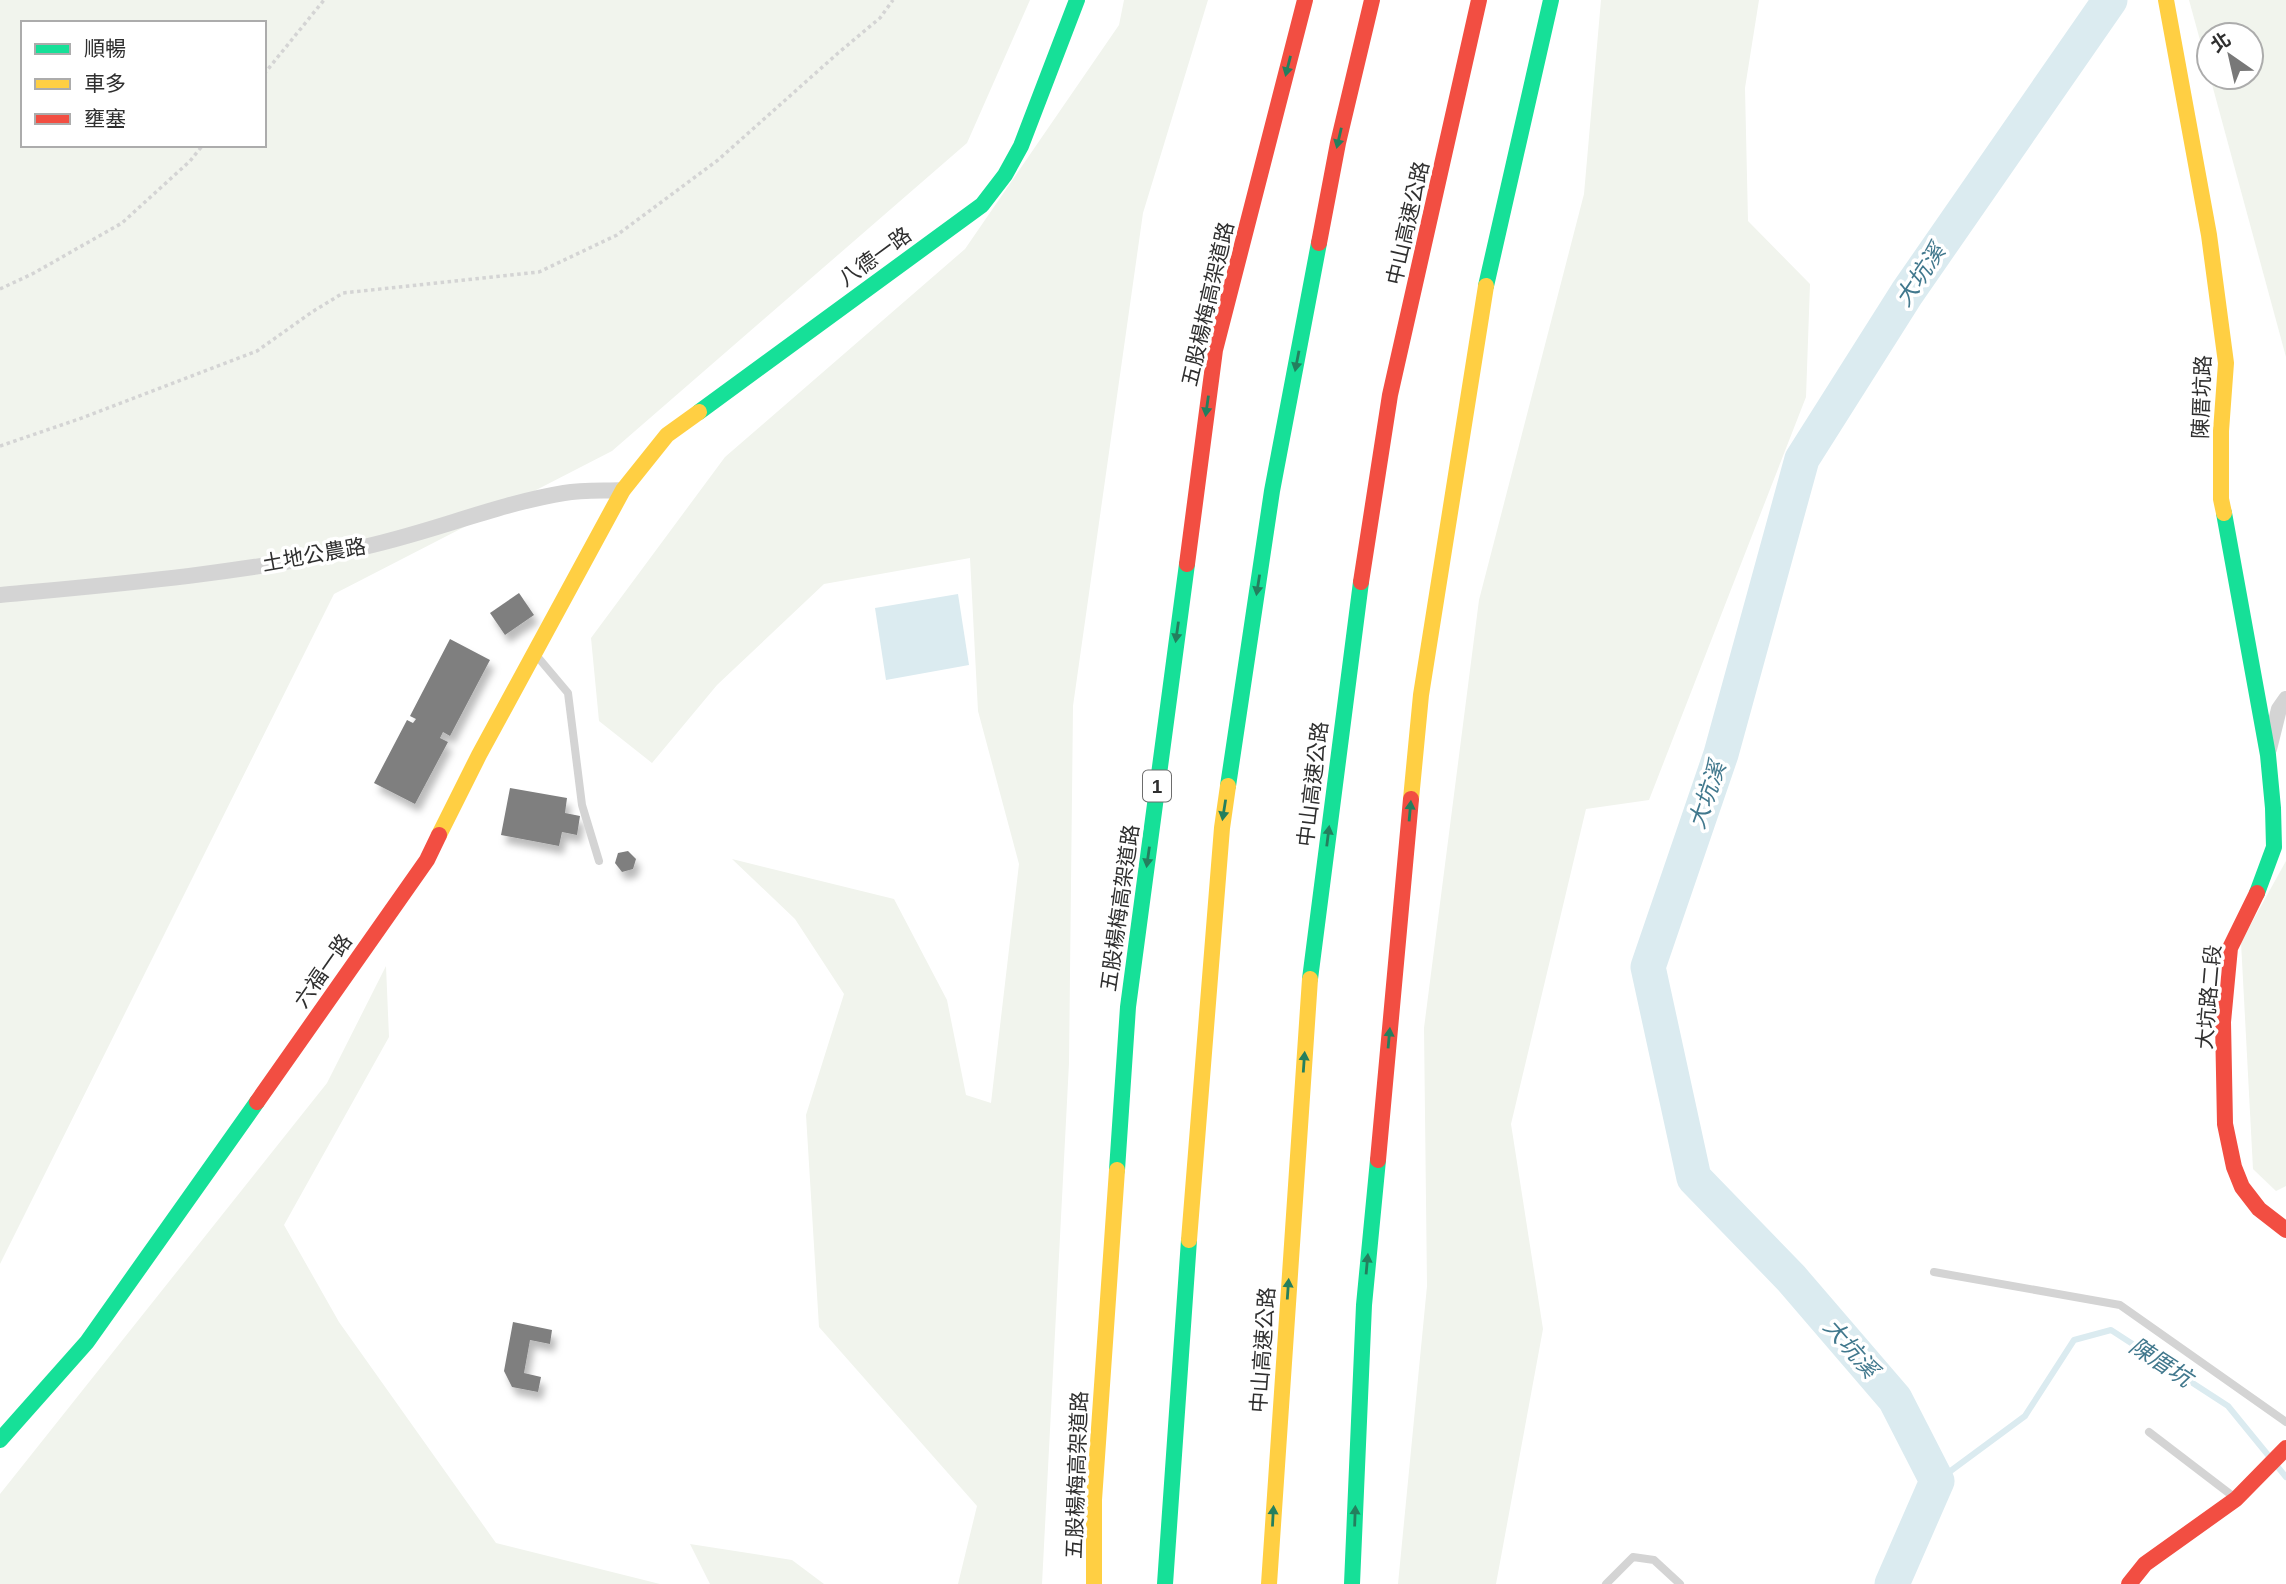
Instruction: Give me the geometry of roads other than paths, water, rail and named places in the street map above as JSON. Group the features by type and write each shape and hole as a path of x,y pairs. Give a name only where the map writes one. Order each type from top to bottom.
{"main road":[{"name":"八德一路","path":"623,490 667,435 982,205 1005,175 1021,146 1077,0"},
{"name":"五股楊梅高架道路","path":"1094,1584 1094,1500 1128,1007 1213,364 1305,0"},
{"path":"1165,1584 1194,1169 1222,828 1272,491 1338,144 1373,0"},
{"name":"中山高速公路","path":"1269,1584 1310,976 1356,614 1390,395 1479,0"},
{"path":"1352,1584 1364,1304 1421,695 1487,282 1551,0"},
{"name":"陳厝坑路","path":"2166,0 2209,235 2227,363 2221,431 2221,499 2268,755"},
{"name":"六福一路","path":"0,1440 87,1342 427,860 479,755 623,490"},
{"name":"大坑路二段","path":"2268,755 2274,847 2264,878 2230,948 2223,1022 2225,1124 2234,1167 2242,1187 2259,1209 2286,1230"},
{"path":"2129,1584 2145,1564 2236,1499 2286,1448"}],"street":[{"name":"土地公農路","path":"0,595 175,578 325,555 566,492 623,490"},
{"path":"2268,755 2279,709 2286,699"}],"lane":[{"path":"534,652 568,693 582,805 599,861"},
{"path":"1934,1272 2120,1305 2286,1422"},
{"path":"2149,1432 2236,1499"},
{"path":"1606,1584 1633,1557 1654,1560 1679,1584"}],"waterway":[{"name":"大坑溪","path":"1892,1584 1937,1481 1895,1399 1791,1278 1694,1178 1648,967 1721,754 1802,459 1907,293 2110,0"},
{"name":"陳厝坑","path":"1937,1481 2025,1416 2074,1340 2111,1330 2228,1406 2286,1477"}]}
